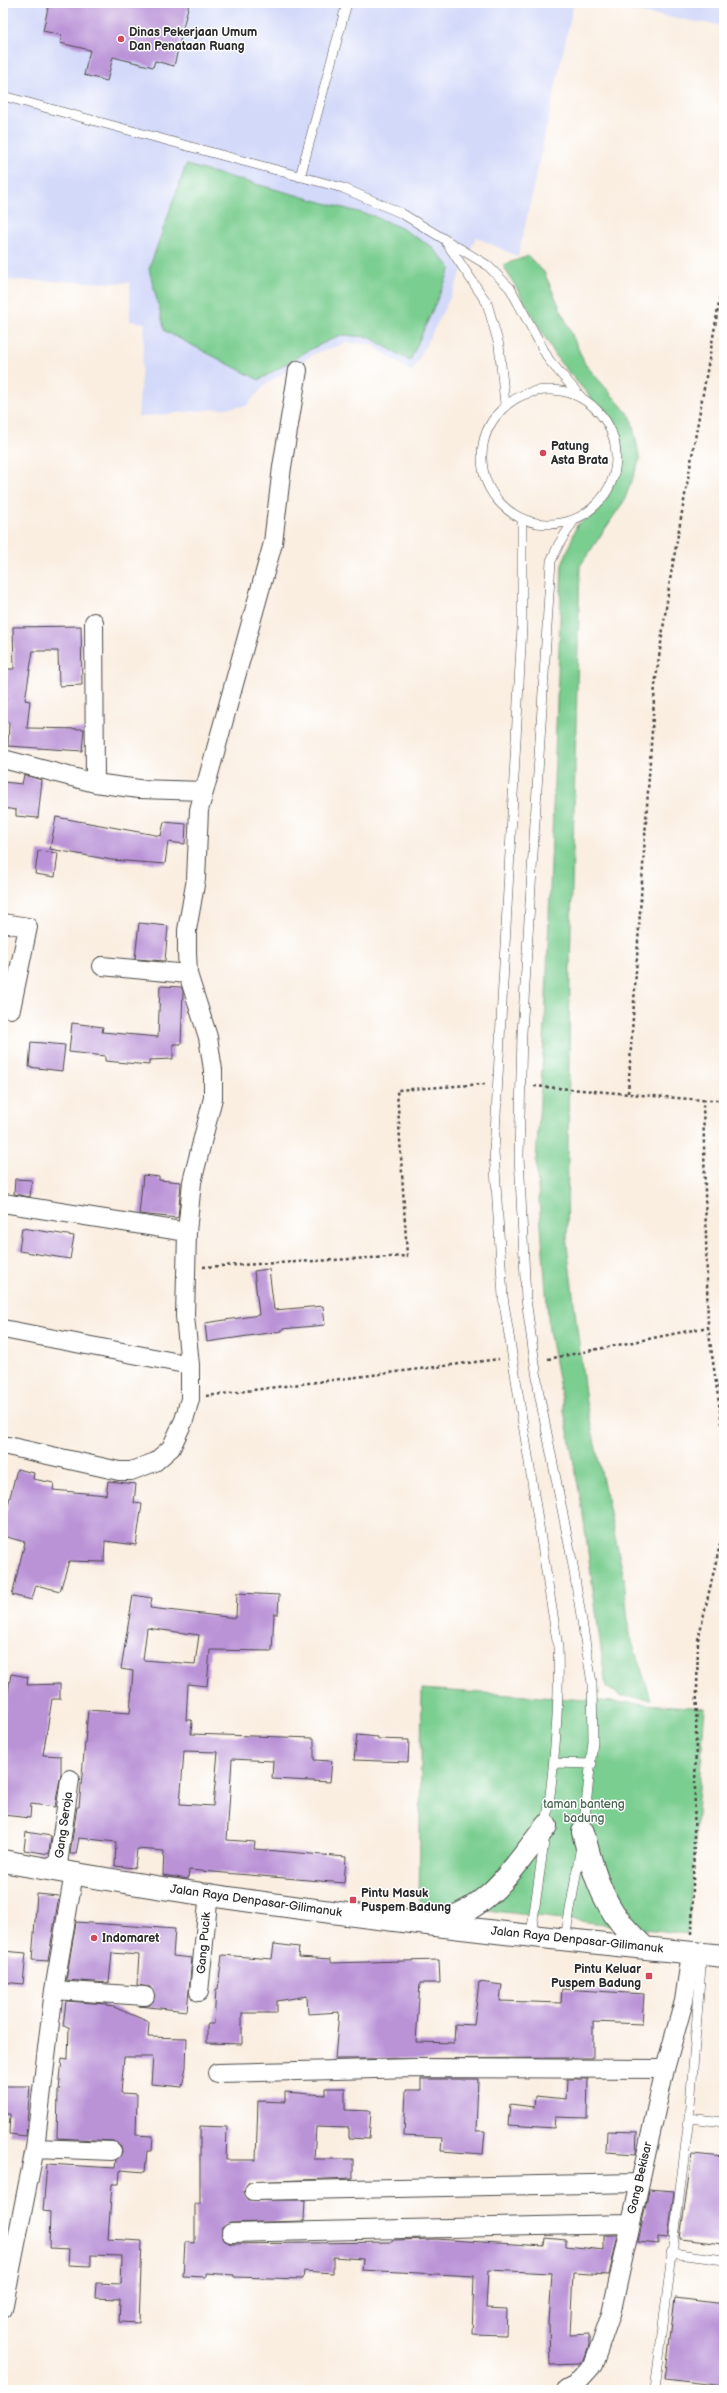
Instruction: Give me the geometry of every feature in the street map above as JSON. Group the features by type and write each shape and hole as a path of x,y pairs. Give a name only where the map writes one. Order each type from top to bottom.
{"highway":[{"path":"428,1924 455,1918 483,1902 520,1860 546,1826"},
{"path":"583,1832 592,1871 605,1897 621,1923 645,1948"},
{"name":"Jalan Raya Denpasar-Gilimanuk","path":"3,1861 124,1883 209,1893 322,1911 724,1956"}],"street":[{"path":"3,1444 119,1471 131,1471 155,1462 170,1448 184,1420 190,1399 190,1365 184,1316 187,1232 192,1182 213,1098 213,1070 208,1037 188,974 187,930 196,879 199,810 273,543 282,467 298,370"},
{"path":"94,622 94,783"},
{"path":"3,759 94,783 139,789 204,791"},
{"path":"3,923 28,927 11,1009"},
{"path":"102,966 188,974"},
{"path":"3,1202 187,1232"},
{"path":"3,1329 190,1365"},
{"name":"Gang Seroja","path":"3,2309 35,2148 54,1990 66,1872 70,1779"},
{"name":"Gang Pucik","path":"199,1992 209,1893"},
{"name":"Gang Bekisar","path":"566,2390 575,2385 593,2365 611,2314 629,2224 665,2069 697,1953"},
{"path":"54,1990 144,1996"},
{"path":"218,2073 414,2068 665,2069"},
{"path":"35,2148 112,2151"},
{"path":"254,2190 639,2183"},
{"path":"231,2233 629,2224"}],"lane":[{"path":"300,176 347,3"},
{"path":"3,96 343,188 378,201 487,265 510,288 550,360 581,397 598,410 610,428 616,450 615,472 606,492 592,509 574,520 556,524 538,524 522,519 502,506 489,488 481,466 482,443 490,422 505,404 522,394 542,389 562,390 581,397"},
{"path":"443,239 487,304 499,346 505,404"},
{"path":"522,519 522,627 494,1152 503,1297 511,1357 558,1647 560,1690 555,1763 531,1935"},
{"path":"565,1939 583,1832 592,1764 592,1684 572,1560 534,1362 526,1299 519,1156 533,828 551,561 559,544 574,520"},
{"path":"555,1763 592,1764"},
{"path":"655,2390 689,2118 697,1953"},
{"path":"689,2118 724,2122"},
{"path":"671,2253 724,2260"}],"path":[{"path":"628,1093 655,685 670,580 724,275"},
{"path":"185,1268 407,1256 397,1090 498,1083"},
{"path":"521,1084 703,1100 724,1100"},
{"path":"703,1100 708,1327 724,1438"},
{"path":"534,1362 708,1327"},
{"path":"190,1399 511,1357"},
{"path":"697,1953 698,1640 724,1527"}],"shaded area":[{"path":"3,3 574,3 518,257 476,237 453,292 412,372 370,344 347,343 314,354 266,384 246,406 138,417 145,323 130,321 130,283 3,280"},
{"path":"578,3 724,3 724,26"}],"green space":[{"path":"186,165 373,216 399,227 432,247 451,268 410,361 369,337 341,335 311,349 259,380 165,331 149,269"},
{"path":"528,256 544,272 585,364 631,417 640,459 624,501 580,566 570,968 567,1245 586,1402 624,1578 629,1633 651,1699 621,1696 606,1687 582,1507 549,1330 536,1161 545,1025 562,565 577,525 595,513 609,495 618,473 620,449 611,421 559,361 503,265"},
{"name":"taman banteng badung","path":"422,1689 705,1708 688,1934 419,1902"}],"building":[{"name":"Dinas Pekerjaan Umum Dan Penataan Ruang","path":"49,3 189,3 174,66 155,61 153,67 113,57 107,81 84,75 90,50 60,43 62,35 43,31"},
{"path":"81,626 82,685 59,686 58,651 33,651 25,700 30,701 27,728 84,729 82,751 8,746 9,722 4,721 7,688 5,688 8,669 14,669 13,627"},
{"path":"24,775 42,780 38,818 16,816 16,810 3,808 3,782 22,784"},
{"path":"56,817 161,836 164,822 186,824 185,844 168,842 165,864 112,860 50,849"},
{"path":"38,851 58,853 55,877 35,874"},
{"path":"139,923 168,926 165,961 135,959"},
{"path":"160,986 181,987 183,991 181,1044 173,1044 173,1059 149,1060 149,1065 105,1061 105,1056 69,1052 72,1023 103,1027 102,1032 158,1037"},
{"path":"31,1042 65,1045 62,1071 29,1067"},
{"path":"143,1175 159,1177 159,1180 181,1182 178,1218 139,1214"},
{"path":"15,1179 32,1180 30,1197 14,1194"},
{"path":"22,1228 74,1236 70,1259 19,1251"},
{"path":"269,1269 274,1310 323,1306 325,1325 282,1329 282,1331 207,1342 205,1323 259,1315 254,1271"},
{"path":"17,1469 34,1473 33,1479 54,1483 53,1490 106,1495 108,1481 136,1484 134,1503 142,1504 136,1545 105,1541 104,1562 69,1561 60,1591 36,1585 32,1600 12,1595 25,1542 3,1536 3,1525"},
{"path":"237,1593 279,1595 278,1614 274,1614 272,1651 210,1650 207,1686 188,1684 186,1720 192,1720 191,1734 314,1738 314,1760 332,1761 330,1782 272,1779 273,1761 232,1759 227,1840 255,1842 254,1849 346,1857 344,1883 189,1870 188,1879 163,1875 164,1851 137,1849 135,1868 115,1866 116,1842 79,1838 76,1854 70,1854 77,1807 79,1807 88,1710 130,1713 133,1671 121,1669 133,1595 152,1598 150,1608 236,1618","holes":["147,1628 199,1635 195,1664 143,1660","184,1751 218,1752 213,1806 180,1804"]},
{"path":"11,1674 28,1677 27,1685 60,1684 60,1699 52,1699 43,1755 61,1756 61,1773 55,1807 31,1804 30,1818 3,1815 3,1721"},
{"path":"357,1735 378,1737 378,1739 409,1740 408,1762 354,1760"},
{"path":"26,1832 51,1836 49,1854 24,1850"},
{"path":"37,1894 59,1896 48,1961 32,1960"},
{"path":"76,1922 175,1929 173,1956 192,1958 187,2011 139,2006 150,2005 155,1996 150,1987 137,1985 139,1955 112,1953 109,1983 66,1980"},
{"path":"274,1944 299,1947 298,1957 331,1959 331,1963 439,1960 440,1983 420,1983 416,2042 454,2043 455,2024 474,2025 479,1982 502,1985 500,2001 561,2003 562,1989 644,1994 642,2024 593,2022 593,2058 335,2059 339,2012 308,2014 307,1996 277,2001 277,2013 242,2013 242,2044 207,2043 207,2024 214,2024 216,1989 218,1989 222,1955 272,1959"},
{"path":"3,1951 26,1953 23,1984 3,1982"},
{"path":"66,2001 107,2004 107,2006 114,2007 149,2022 148,2037 187,2038 186,2067 182,2087 151,2084 153,2057 124,2057 121,2093 137,2094 136,2135 153,2136 152,2151 147,2151 145,2172 120,2170 119,2184 112,2184 108,2239 142,2241 139,2323 119,2322 120,2299 95,2298 96,2283 121,2284 122,2256 91,2255 91,2266 68,2265 69,2249 49,2248 50,2212 43,2211 47,2164 115,2168 116,2160 122,2152 121,2146 113,2141 57,2138 58,2091 62,2059 68,2060 69,2027 63,2026"},
{"path":"421,2079 478,2079 476,2131 485,2131 483,2154 441,2151 442,2138 404,2136 406,2090 421,2090"},
{"path":"567,2079 588,2079 587,2118 555,2117 554,2128 508,2125 510,2104 534,2107 535,2096 566,2099"},
{"path":"3,2086 30,2086 26,2136 9,2134 10,2114 3,2114"},
{"path":"325,2088 345,2088 345,2110 371,2111 369,2139 349,2138 349,2128 316,2127 314,2159 353,2159 353,2178 249,2182 244,2192 249,2200 305,2200 304,2221 230,2223 222,2228 222,2239 231,2244 392,2242 393,2240 436,2239 544,2246 545,2238 566,2240 566,2246 604,2250 604,2235 618,2235 609,2275 573,2273 570,2335 589,2334 589,2345 584,2360 579,2364 550,2365 549,2323 552,2273 488,2270 486,2308 507,2309 506,2335 472,2334 474,2276 362,2270 363,2259 333,2257 333,2273 304,2271 303,2279 234,2277 234,2275 206,2273 206,2277 183,2276 185,2242 195,2243 195,2204 200,2204 200,2126 227,2127 226,2160 256,2160 258,2101 285,2102 285,2092 325,2095"},
{"path":"607,2131 637,2132 636,2154 606,2152"},
{"path":"692,2154 724,2157 724,2244 680,2239"},
{"path":"649,2189 674,2191 668,2238 658,2237 658,2244 638,2242"},
{"path":"675,2298 724,2304 724,2386 665,2379"}],"place":[{"name":"Dinas Pekerjaan Umum Dan Penataan Ruang","path":"121,39"},
{"name":"Patung Asta Brata","path":"543,453"},
{"name":"Pintu Masuk Puspem Badung","path":"353,1900"},
{"name":"Indomaret","path":"94,1938"},
{"name":"Pintu Keluar Puspem Badung","path":"649,1976"}]}
